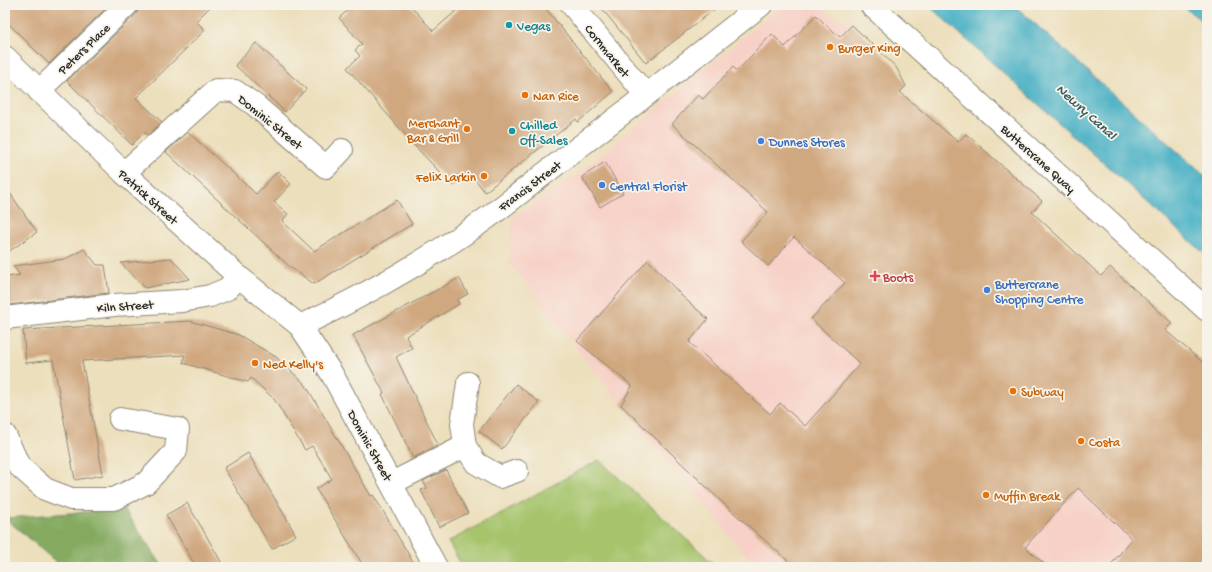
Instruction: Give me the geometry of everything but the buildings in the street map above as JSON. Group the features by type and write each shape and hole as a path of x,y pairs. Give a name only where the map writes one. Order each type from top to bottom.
{"street":[{"name":"Peters Place","path":"39,91 127,5"},
{"name":"Cornmarket","path":"572,5 645,94"},
{"name":"Francis Street","path":"300,326 361,295 429,256 462,235 611,122 761,5"},
{"name":"Buttercrane Quay","path":"871,5 1207,310"},
{"name":"Patrick Street","path":"5,57 124,173 240,277 300,326"},
{"name":"Dominic Street","path":"124,173 216,90 235,92 254,105 326,167 342,150"},
{"name":"Kiln Street","path":"5,318 114,305 182,301 210,296 227,289 240,277"},
{"name":"Dominic Street","path":"300,326 332,374 436,567"},
{"path":"468,383 462,424 465,446 476,463 500,477 517,470"},
{"path":"5,435 19,466 45,489 71,499 114,499 146,483 176,451 178,429 120,419"},
{"path":"392,483 465,446"}],"shaded area":[{"name":"Buttercrane Shopping Centre","path":"782,5 818,5 828,13 852,25 896,67 906,86 900,92 958,142 966,134 1042,201 1032,212 1100,276 1110,267 1172,323 1166,330 1207,366 1207,567 756,567 621,405 509,262 513,217 572,179"}],"green space":[{"path":"599,460 717,567 463,567 448,542"},
{"path":"124,509 163,567 62,567 5,518"}],"water":[{"name":"Newry Canal","path":"928,5 1014,5 1207,178 1207,256"},
{"path":"1181,5 1207,5 1207,26 1202,21"}],"place":[{"name":"Vegas","path":"509,25"},
{"name":"Burger King","path":"830,47"},
{"name":"Nan Rice","path":"525,95"},
{"name":"Merchant Bar & Grill","path":"467,129"},
{"name":"Chilled Off-Sales","path":"512,131"},
{"name":"Dunnes Stores","path":"761,141"},
{"name":"Felix Larkin","path":"484,176"},
{"name":"Central Florist","path":"602,185"},
{"name":"Boots","path":"875,276"},
{"name":"Buttercrane Shopping Centre","path":"987,290"},
{"name":"Ned Kelly's","path":"255,363"},
{"name":"Subway","path":"1013,391"},
{"name":"Costa","path":"1081,441"},
{"name":"Muffin Break","path":"986,495"}]}
